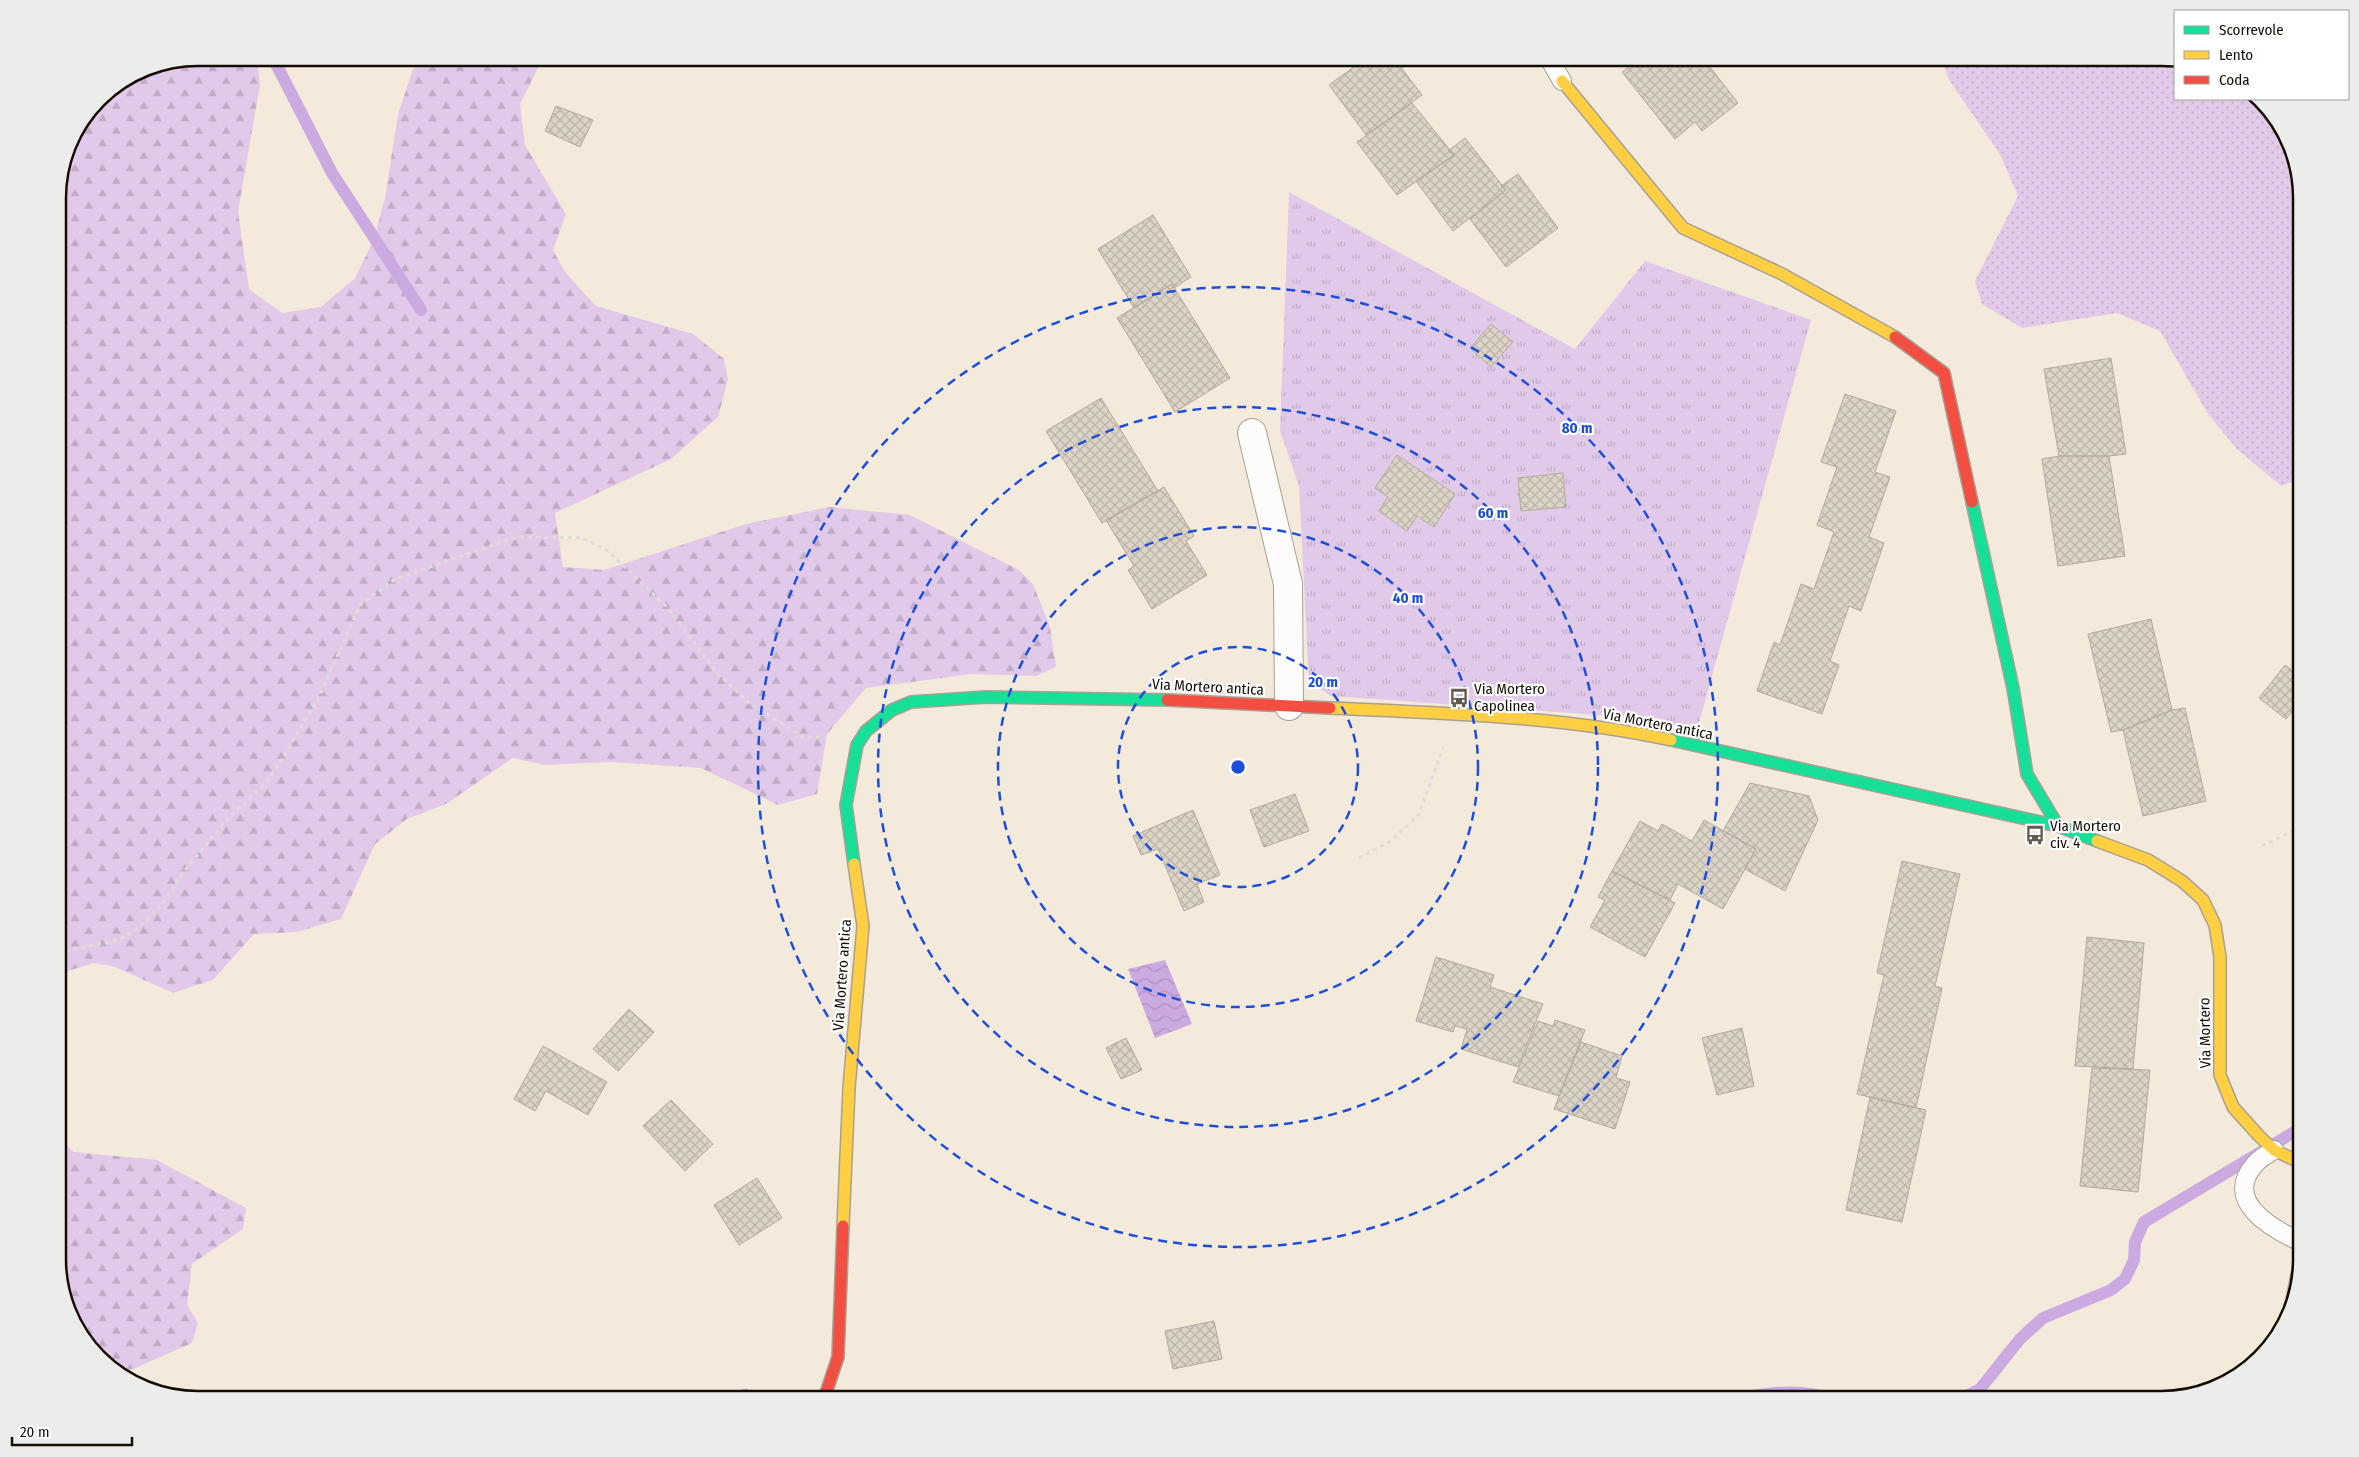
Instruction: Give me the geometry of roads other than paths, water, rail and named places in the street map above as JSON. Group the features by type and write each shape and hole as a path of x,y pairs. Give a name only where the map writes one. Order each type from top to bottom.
{"street":[{"path":"1562,81 1683,228 1799,283 1894,336 1944,373 2013,688 2027,774 2058,826"},
{"path":"1252,433 1288,584 1289,706"},
{"name":"Via Mortero antica","path":"827,1391 838,1357 849,1088 863,926 846,805 857,745 866,731 892,710 911,702 986,697 1127,698 1455,714 1624,730 2058,826 2148,860 2182,881 2203,900"},
{"name":"Via Mortero","path":"2203,900 2215,925 2220,957 2220,1075 2233,1107 2274,1150 2293,1159"}],"lane":[{"path":"1554,66 1562,81"},
{"path":"2274,1150 2256,1162 2247,1175 2244,1195 2253,1211 2274,1230 2293,1238"}],"water":[{"path":"1165,960 1192,1024 1155,1038 1128,969"}],"waterway":[{"path":"277,66 332,173 421,310"},
{"path":"1976,1391 1980,1389 2020,1339 2043,1318 2111,1290 2125,1279 2134,1260 2135,1242 2144,1222 2293,1133"}],"place":[{"name":"Via Mortero Capolinea","path":"1459,698"},
{"name":"Via Mortero civ. 4","path":"2035,835"}]}
